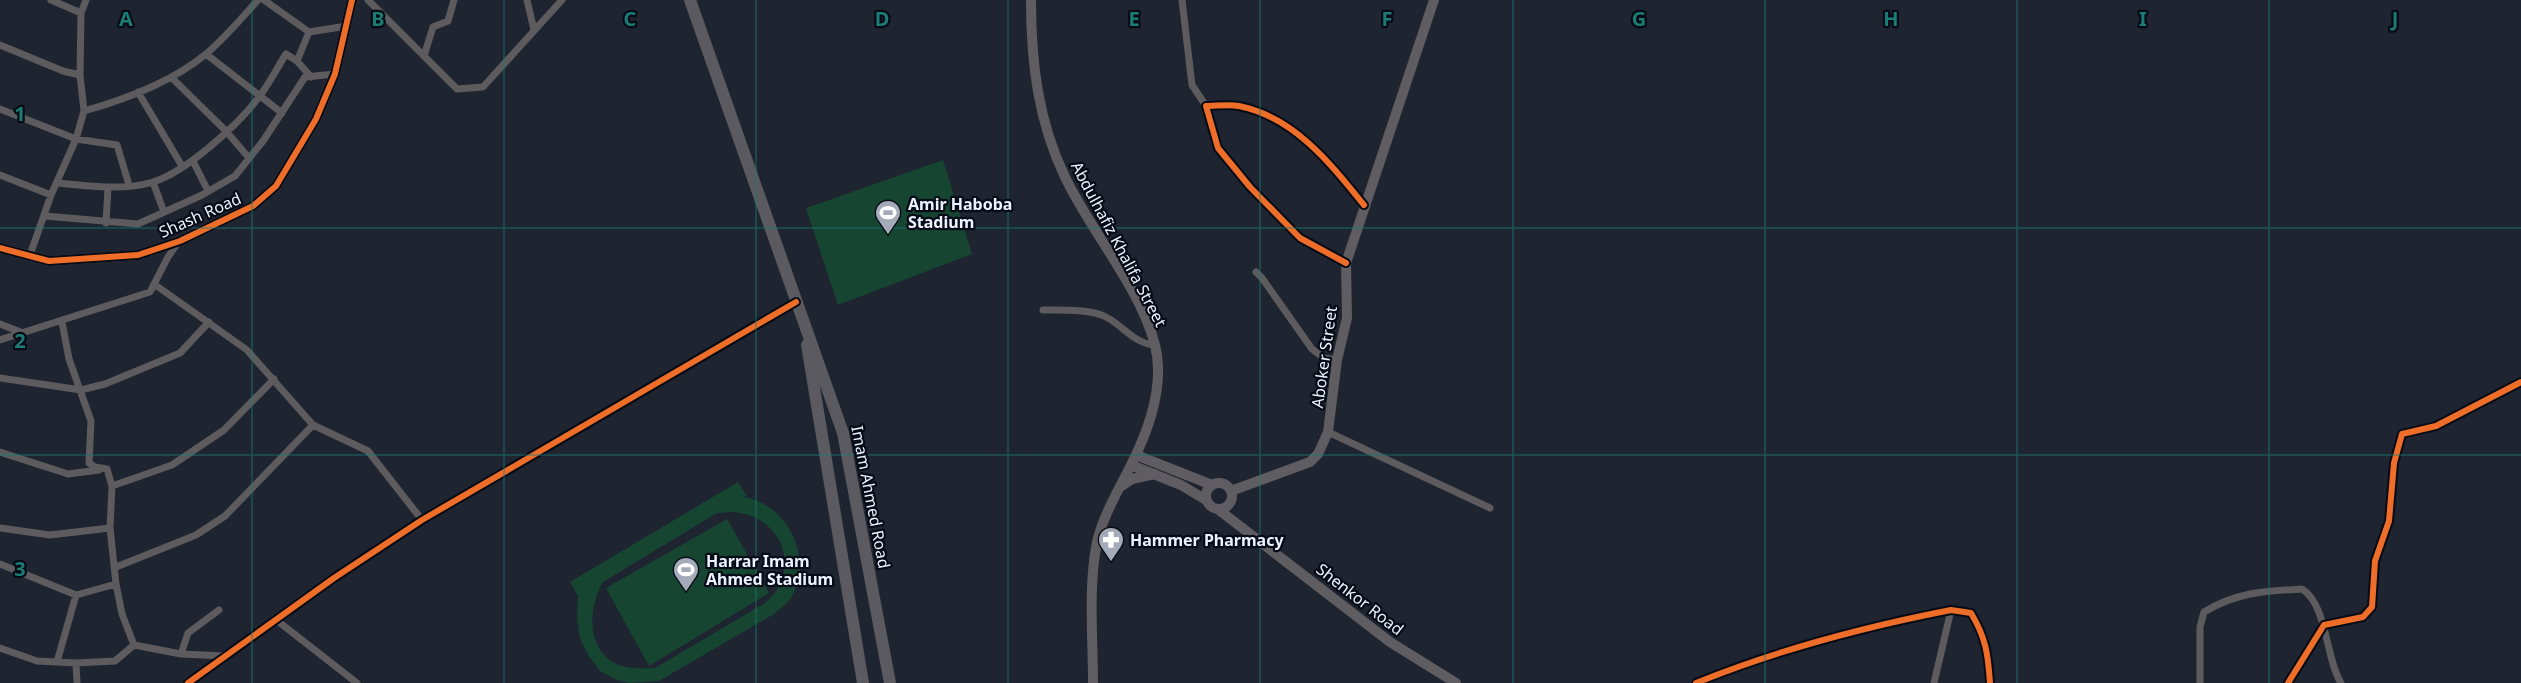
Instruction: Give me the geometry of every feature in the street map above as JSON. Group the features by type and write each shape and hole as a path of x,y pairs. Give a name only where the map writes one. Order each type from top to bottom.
{"highway":[{"name":"Imam Ahmed Road","path":"694,2 843,433 890,683"},
{"name":"Imam Ahmed Road","path":"804,323 863,683"}],"main road":[{"name":"Shash Road","path":"0,248 49,261 138,255 180,241 253,206 276,186 316,119 335,74 352,0"},
{"name":"Abdulhafiz Khalifa Street","path":"1031,0 1033,66 1039,106 1051,143 1065,177 1130,289 1155,345 1158,373 1154,404 1143,435 1103,522 1097,541 1093,567 1093,683"},
{"name":"Aboker Street","path":"1231,491 1310,462 1318,454 1328,432 1337,360 1347,318 1346,263 1434,0"},
{"path":"1133,460 1157,469 1212,485 1225,484 1231,491 1230,504 1219,510 1211,507 1206,500 1157,469 1143,435"},
{"path":"1120,487 1131,479 1157,469"},
{"path":"1206,500 1207,492 1212,485"},
{"name":"Shenkor Road","path":"1230,504 1250,532"},
{"name":"Shenkor Road","path":"1219,510 1390,642 1456,683"}],"street":[{"path":"51,0 81,13"},
{"path":"30,255 51,195 76,139 84,111 80,75 81,13 86,0"},
{"path":"84,111 113,103 172,78 206,54 258,0"},
{"path":"264,0 309,32 347,26"},
{"path":"368,0 457,89 483,87 562,0"},
{"path":"424,56 433,27 447,21 454,0"},
{"path":"526,0 534,30"},
{"path":"1182,0 1192,84 1206,106 1218,148 1250,187 1300,238 1346,263"},
{"path":"297,61 309,32"},
{"path":"0,45 63,71 80,75"},
{"path":"206,54 282,113"},
{"path":"57,183 108,187 153,182 193,160 226,131 259,97 286,54 297,61 311,77"},
{"path":"45,216 138,224 208,191 236,176 305,77 335,74"},
{"path":"172,78 226,131 249,158"},
{"path":"138,92 182,166"},
{"path":"1206,106 1238,106 1273,118 1300,134 1364,204"},
{"path":"0,109 76,139 117,145 129,185"},
{"path":"193,160 208,191"},
{"path":"0,176 51,195"},
{"path":"153,182 164,212"},
{"path":"106,223 108,187"},
{"path":"0,340 150,292 168,256 180,241"},
{"path":"1256,272 1312,349 1323,358 1337,360"},
{"path":"154,284 247,350 313,425 368,451 422,520"},
{"path":"188,683 275,620 422,520 796,302"},
{"path":"1043,310 1096,313 1113,321 1143,345 1155,345"},
{"path":"62,322 69,359 91,421 89,463 95,467 107,469"},
{"path":"0,378 81,390 105,384 180,353 209,322"},
{"path":"0,324 24,334"},
{"path":"112,486 172,465 224,430 274,379"},
{"path":"2288,683 2324,625 2363,617 2372,607 2375,561 2389,522 2394,463 2402,434 2436,426 2521,382"},
{"path":"116,567 196,535 225,516 313,425"},
{"path":"1328,432 1490,508"},
{"path":"0,452 68,474 107,469"},
{"path":"107,469 112,486 110,528 116,567 116,584 122,614 134,645"},
{"path":"0,528 50,535 110,528"},
{"path":"0,564 76,595 116,584"},
{"path":"2200,683 2200,627 2204,612 2224,600 2261,591 2302,589 2308,592 2324,625 2341,683"},
{"path":"57,662 76,595"},
{"path":"181,654 188,633 219,610"},
{"path":"1696,683 1800,646 1951,610 1971,613 1983,633 1990,683"},
{"path":"1934,683 1951,610"},
{"path":"275,620 357,683"},
{"path":"134,645 181,654 226,656"},
{"path":"0,648 37,661 76,663 116,661 134,645"},
{"path":"76,663 77,683"}],"green space":[{"path":"943,160 972,254 838,305 806,208"},
{"path":"738,482 747,496 744,497 760,502 785,522 798,551 800,567 791,598 774,614 659,681 629,683 617,680 600,671 589,656 580,639 577,617 578,596 570,582","holes":["732,512 749,515 764,523 775,533 782,546 785,560 783,575 777,590 765,603 655,668 622,666 605,656 595,639 592,619 593,609 603,582 717,513"]},
{"path":"727,519 769,593 649,666 606,588"}],"cycle path":[{"path":"0,248 49,261 138,255 180,241 253,206 276,186 316,119 335,74 352,0"},
{"path":"1346,263 1300,238 1250,187 1218,148 1206,106 1239,106 1277,120 1294,131 1324,158 1364,205"},
{"path":"188,683 334,578 422,520 796,302"},
{"path":"2288,683 2324,625 2363,617 2372,607 2375,561 2389,521 2394,463 2402,434 2436,426 2521,382"},
{"path":"1696,683 1821,640 1951,610 1971,613 1976,622 1985,647 1990,683"}],"place":[{"name":"Amir Haboba Stadium","path":"888,236"},
{"name":"Hammer Pharmacy","path":"1111,563"},
{"name":"Harrar Imam Ahmed Stadium","path":"686,593"}]}
